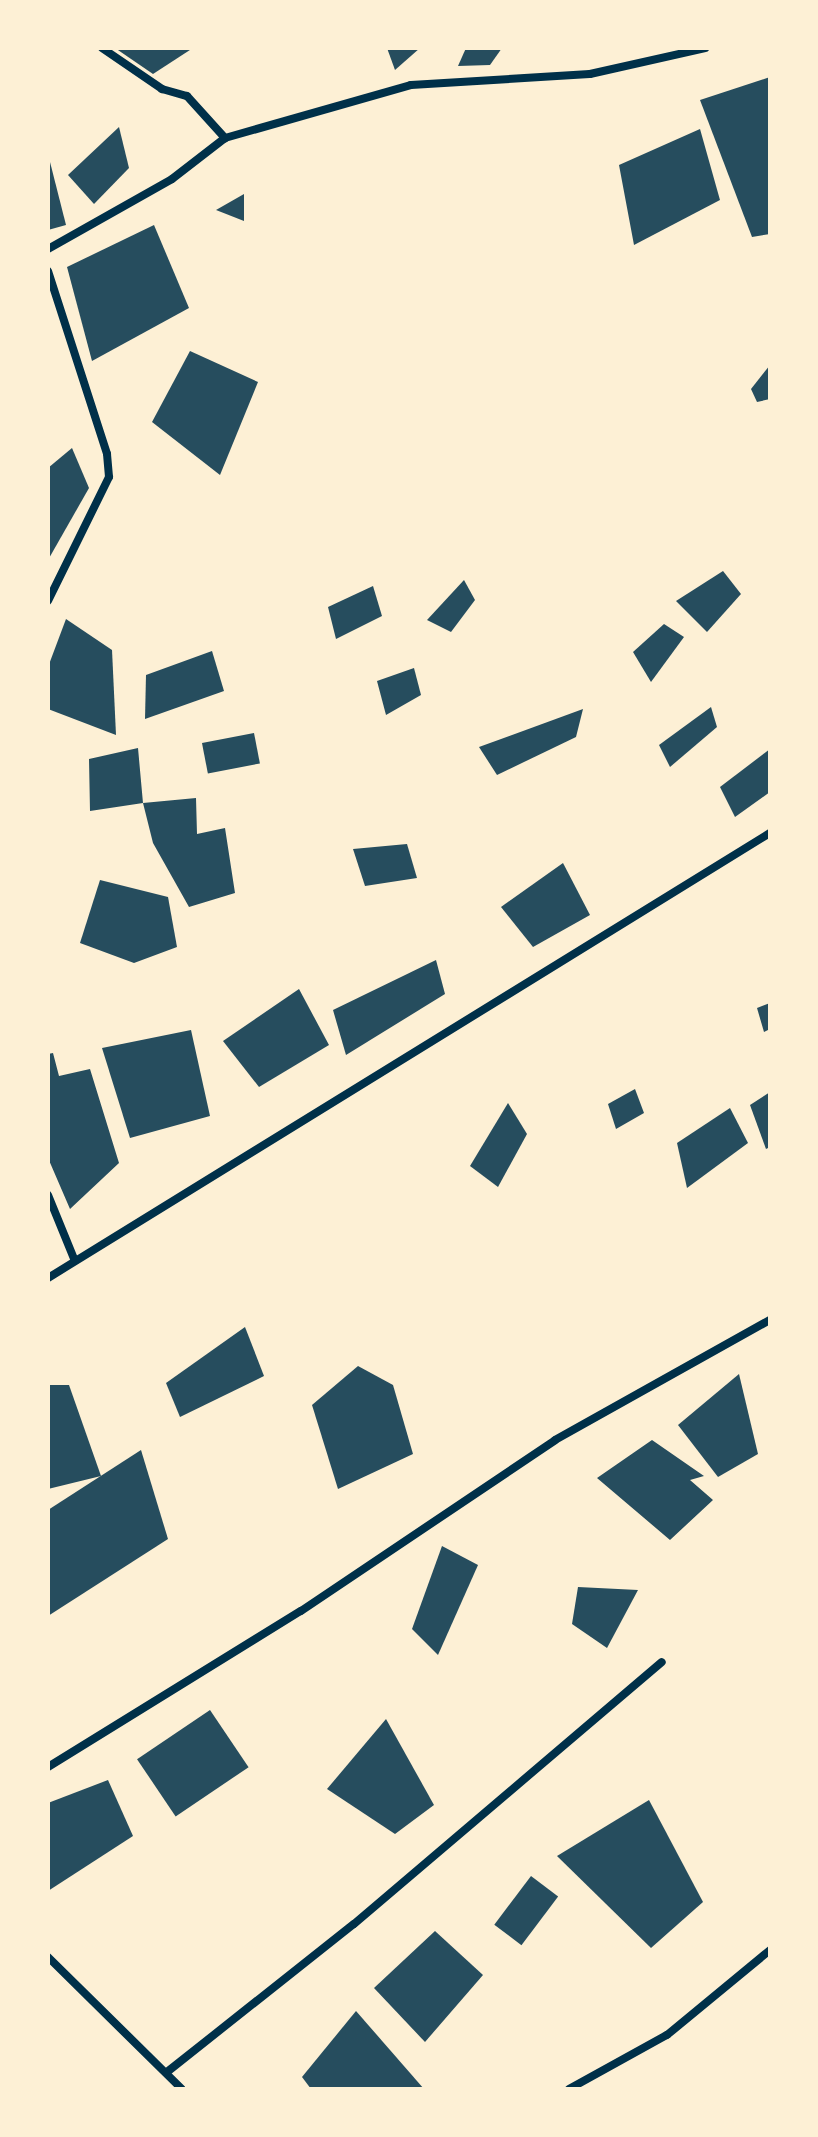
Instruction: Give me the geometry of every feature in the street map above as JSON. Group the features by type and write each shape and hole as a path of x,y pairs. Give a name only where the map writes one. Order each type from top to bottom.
{"street":[{"path":"102,48 162,89 187,96 225,138"},
{"path":"48,249 172,179 225,138 411,85 590,74 705,48"},
{"path":"48,271 107,454 109,477 48,601"},
{"path":"48,1278 770,833"},
{"path":"48,1195 75,1261"},
{"path":"48,1767 301,1611 555,1440 770,1320"},
{"path":"167,2072 354,1924 662,1662"},
{"path":"569,2089 667,2035 770,1950"},
{"path":"48,1957 182,2089"}],"building":[{"path":"115,48 193,48 153,74"},
{"path":"387,48 420,48 395,70"},
{"path":"466,48 502,48 490,65 458,66"},
{"path":"770,77 770,234 752,237 700,100"},
{"path":"119,127 129,168 94,204 68,175"},
{"path":"700,129 720,200 634,245 619,165"},
{"path":"48,159 66,225 48,230"},
{"path":"244,194 244,221 216,210"},
{"path":"154,225 189,308 92,361 67,267"},
{"path":"190,351 258,382 220,475 152,422"},
{"path":"770,365 770,399 757,402 751,389"},
{"path":"72,448 89,488 48,560 48,468"},
{"path":"723,571 741,594 707,632 676,601"},
{"path":"464,580 475,600 451,632 427,620"},
{"path":"373,586 382,616 336,639 328,607"},
{"path":"66,619 112,650 116,735 48,709 48,667"},
{"path":"664,624 684,637 651,682 633,652"},
{"path":"212,651 224,691 145,719 146,675"},
{"path":"414,668 421,695 386,715 377,681"},
{"path":"711,707 717,727 670,767 659,745"},
{"path":"583,709 576,737 497,775 479,747"},
{"path":"254,733 260,763 208,774 202,743"},
{"path":"138,748 143,803 90,811 89,759"},
{"path":"770,749 770,792 735,817 720,787"},
{"path":"196,798 197,834 225,828 235,893 189,907 153,843 143,803"},
{"path":"407,844 417,878 365,886 353,849"},
{"path":"563,863 590,915 533,947 501,907"},
{"path":"100,880 168,897 177,947 134,963 80,943"},
{"path":"436,960 445,994 346,1055 333,1010"},
{"path":"299,989 329,1045 259,1087 223,1041"},
{"path":"770,1003 770,1029 764,1032 757,1008"},
{"path":"191,1030 210,1116 130,1138 102,1048"},
{"path":"53,1053 59,1076 90,1069 119,1163 70,1209 48,1158 48,1054"},
{"path":"635,1089 644,1113 616,1129 608,1104"},
{"path":"770,1092 770,1147 766,1149 750,1105"},
{"path":"508,1103 527,1134 498,1187 470,1166"},
{"path":"730,1108 748,1143 687,1188 677,1143"},
{"path":"245,1327 264,1376 180,1417 166,1383"},
{"path":"358,1366 393,1385 413,1454 338,1489 312,1405"},
{"path":"739,1374 758,1454 718,1477 678,1425"},
{"path":"48,1385 69,1385 101,1476 48,1489"},
{"path":"652,1440 704,1476 690,1480 713,1500 670,1540 597,1478"},
{"path":"141,1450 168,1539 48,1616 48,1510"},
{"path":"442,1546 478,1565 438,1655 412,1629"},
{"path":"578,1587 638,1590 607,1648 572,1624"},
{"path":"210,1710 249,1767 176,1816 137,1759"},
{"path":"386,1719 434,1805 395,1834 327,1789"},
{"path":"108,1780 133,1836 48,1891 48,1803"},
{"path":"649,1800 703,1902 651,1948 557,1856"},
{"path":"531,1876 558,1896 521,1945 494,1925"},
{"path":"435,1931 483,1975 425,2042 374,1988"},
{"path":"356,2011 424,2089 311,2089 302,2077"}]}
